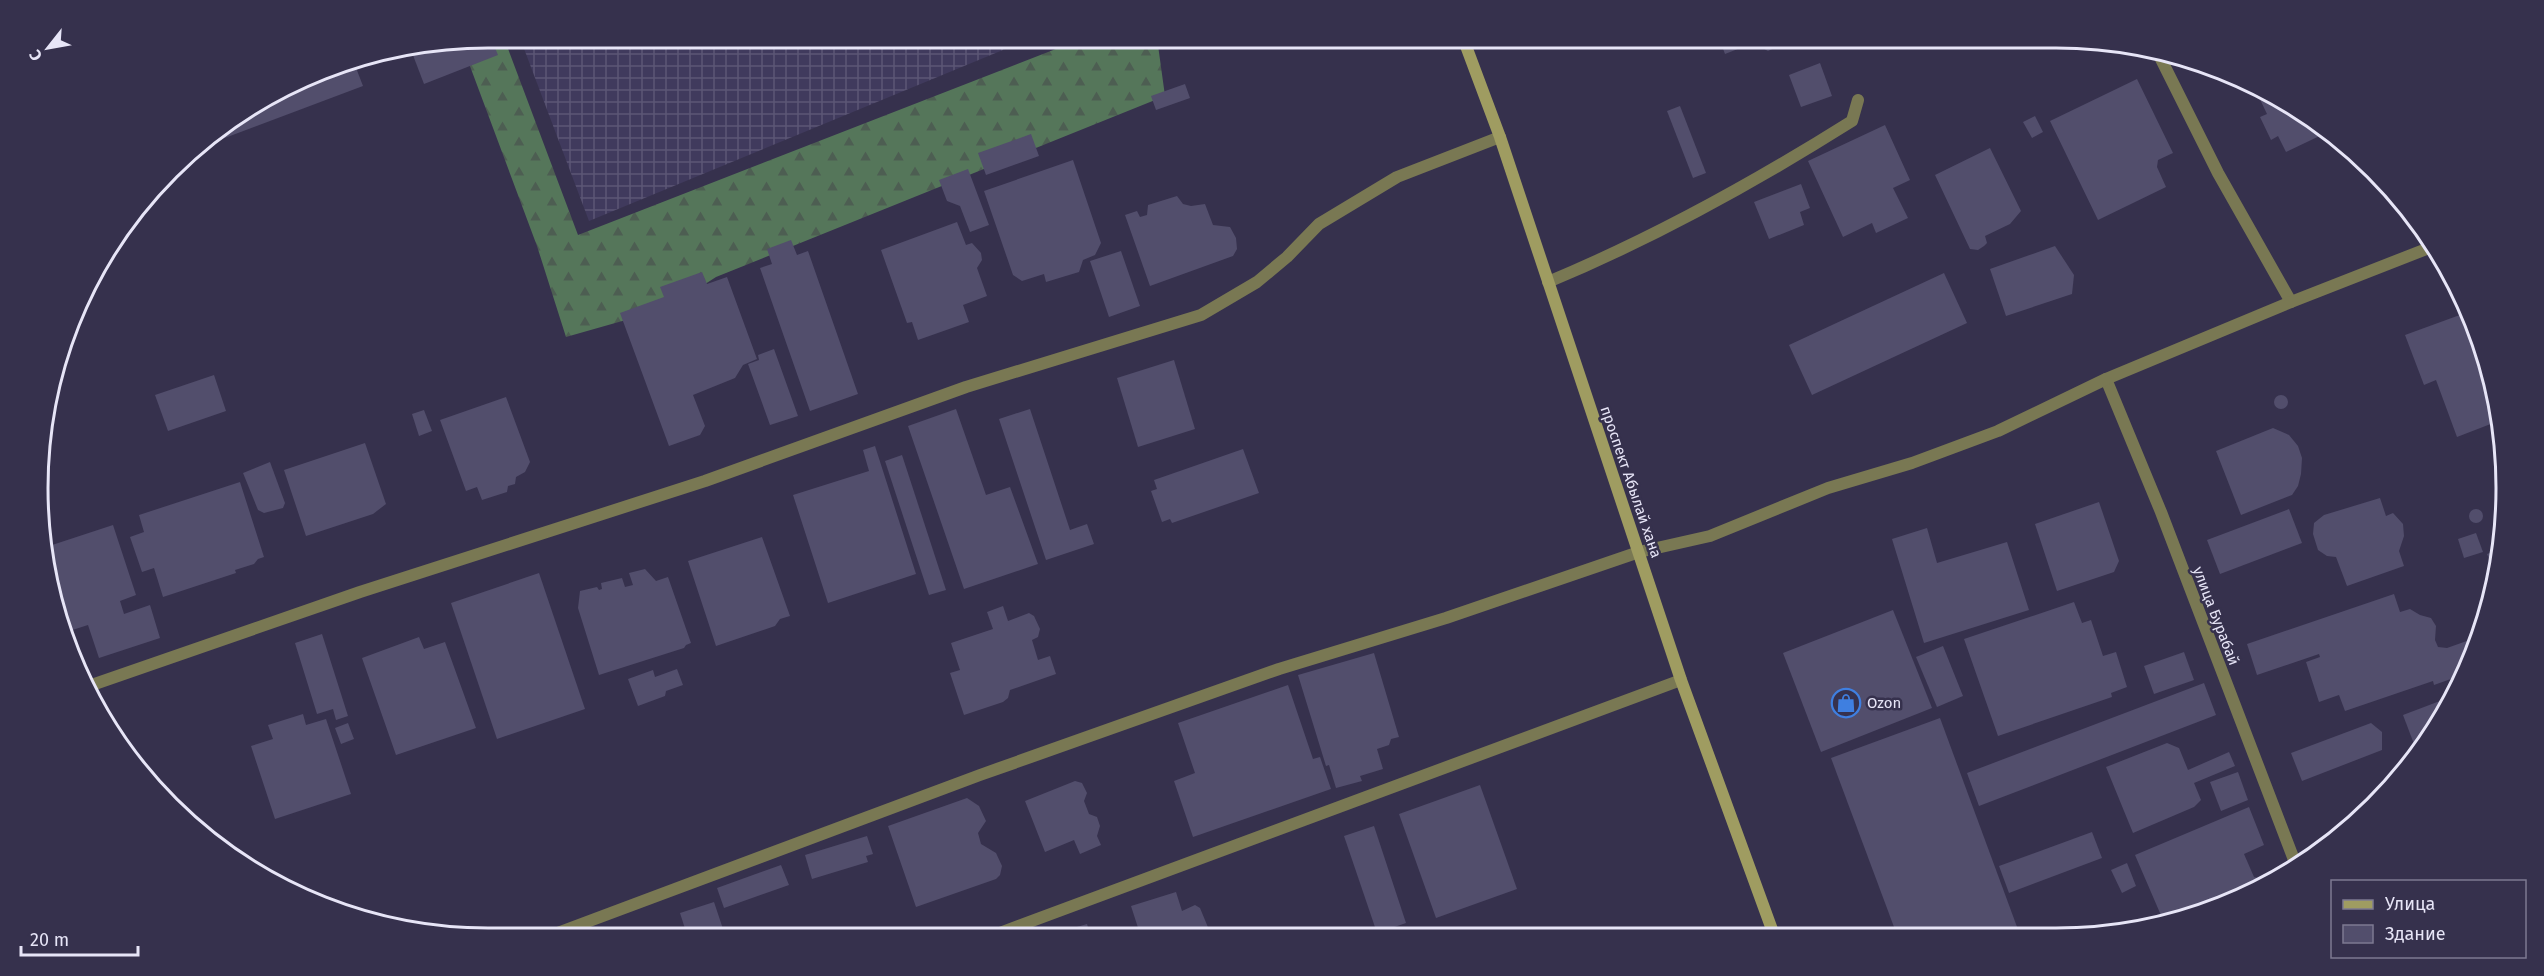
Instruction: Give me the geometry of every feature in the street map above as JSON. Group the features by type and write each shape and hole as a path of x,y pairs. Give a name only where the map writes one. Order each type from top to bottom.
{"main road":[{"name":"проспект Абылай хана","path":"1467,48 1500,137 1681,680 1771,928"}],"street":[{"path":"2162,61 2218,173 2291,302"},
{"path":"1548,282 1673,224 1772,169 1852,121 1858,100"},
{"path":"94,684 360,592 705,482 966,387 1201,315 1257,282 1287,257 1319,224 1397,177 1500,137"},
{"path":"571,928 980,775 1246,681 1446,618 1639,552 1710,536 1828,488 1912,463 1998,431 2106,379 2425,249"},
{"name":"улица Бурабай","path":"2106,379 2161,512 2293,858"},
{"path":"1013,928 1681,680"}],"shaded area":[{"path":"524,48 1008,48 589,221"}],"green space":[{"path":"508,48 578,235 1058,48 1158,48 1165,96 716,277 668,308 566,337 537,246 464,49"}],"building":[{"path":"495,48 498,55 424,84 413,55 459,49"},
{"path":"1723,48 1740,48 1725,54"},
{"path":"1820,63 1832,96 1801,107 1789,75"},
{"path":"356,68 363,86 218,140 268,107 320,81"},
{"path":"2137,79 2173,153 2158,160 2157,167 2166,187 2098,220 2050,121"},
{"path":"1185,84 1190,98 1156,110 1151,96"},
{"path":"2259,98 2320,136 2286,152 2278,136 2271,140 2260,117 2267,114"},
{"path":"1680,106 1706,173 1693,178 1667,111"},
{"path":"2035,116 2043,132 2032,138 2023,122"},
{"path":"1885,125 1910,180 1893,188 1908,218 1876,233 1872,223 1843,237 1808,161"},
{"path":"1031,134 1039,156 986,175 978,153"},
{"path":"1990,148 2021,211 2010,224 1985,236 1987,243 1984,246 1978,250 1970,249 1935,175"},
{"path":"1073,160 1101,243 1095,255 1083,260 1079,272 1046,282 1044,274 1022,281 1013,275 984,191"},
{"path":"968,169 989,225 970,232 960,206 947,201 939,180"},
{"path":"1801,184 1810,208 1800,212 1804,225 1769,239 1754,202"},
{"path":"1177,196 1183,204 1191,206 1205,204 1213,225 1230,227 1236,238 1237,249 1233,256 1150,286 1125,215 1137,211 1140,217 1147,215 1148,205"},
{"path":"957,222 966,245 972,243 981,253 982,260 977,268 987,296 963,305 969,322 918,340 912,322 907,323 881,250"},
{"path":"791,240 797,255 808,251 858,394 810,411 760,268 772,264 767,249"},
{"path":"2055,246 2074,275 2072,294 2006,316 1990,269"},
{"path":"1121,251 1140,306 1109,317 1090,261"},
{"path":"702,272 707,284 727,277 757,359 743,365 735,378 693,395 705,426 700,435 669,446 620,313 664,297 660,287"},
{"path":"1944,273 1967,323 1812,395 1789,345"},
{"path":"2461,315 2481,374 2491,424 2457,437 2436,380 2424,385 2405,335"},
{"path":"774,349 798,416 770,425 748,364 759,360 758,355"},
{"path":"1174,360 1195,429 1138,447 1117,378"},
{"path":"214,375 226,411 168,431 155,395"},
{"path":"2281,395 2286,397 2288,402 2286,407 2281,409 2276,407 2274,402 2276,397"},
{"path":"506,397 530,462 525,472 516,477 515,484 508,486 507,492 482,500 477,487 466,491 440,420"},
{"path":"956,409 986,495 1010,487 1038,564 964,589 908,426"},
{"path":"1030,409 1070,530 1087,524 1094,544 1046,560 999,419"},
{"path":"424,410 432,431 419,436 412,414"},
{"path":"2273,428 2289,435 2298,446 2302,458 2298,486 2292,495 2241,515 2216,451"},
{"path":"365,443 386,504 373,514 306,536 284,470"},
{"path":"875,446 916,574 828,603 793,495 869,471 863,450"},
{"path":"1243,449 1259,493 1172,523 1170,519 1162,522 1151,491 1157,489 1154,480"},
{"path":"902,455 946,590 929,595 885,461"},
{"path":"270,462 285,503 283,508 264,513 258,510 243,473"},
{"path":"240,482 264,557 258,559 254,564 235,570 236,573 163,597 154,568 142,572 130,537 144,532 139,515"},
{"path":"2380,498 2386,516 2393,513 2403,524 2404,536 2399,551 2404,566 2347,586 2336,557 2327,556 2318,550 2313,534 2314,523 2324,515"},
{"path":"2099,502 2119,561 2114,572 2057,591 2035,524"},
{"path":"2289,509 2302,543 2220,574 2207,540"},
{"path":"2476,509 2481,511 2483,516 2481,521 2476,523 2471,521 2469,516 2471,511"},
{"path":"113,525 136,595 120,601 124,614 150,605 160,638 99,658 88,625 71,630 56,574 52,545"},
{"path":"1927,528 1937,563 2007,542 2029,610 1924,643 1892,539"},
{"path":"2476,533 2483,552 2464,558 2458,539"},
{"path":"762,537 790,616 780,619 775,626 716,646 688,561"},
{"path":"645,569 656,581 668,577 691,643 684,648 599,675 578,608 580,591 597,587 599,590 602,589 601,583 622,578 625,587 633,585 629,573"},
{"path":"539,573 585,709 497,739 451,603"},
{"path":"2394,594 2400,612 2410,609 2431,618 2436,626 2435,640 2438,647 2447,648 2469,640 2453,678 2434,685 2433,681 2345,711 2339,695 2319,702 2306,662 2320,657 2319,654 2257,675 2247,644"},
{"path":"2074,602 2082,623 2091,620 2103,656 2116,652 2127,687 2111,693 2112,697 1998,736 1964,639"},
{"path":"1003,606 1008,621 1029,613 1034,616 1040,629 1038,637 1032,640 1038,660 1050,656 1056,674 1010,690 1008,698 1003,702 964,715 950,673 960,670 951,643 993,629 987,612"},
{"path":"1893,610 1932,708 1821,752 1783,653"},
{"path":"322,634 348,716 336,720 333,709 317,714 295,643"},
{"path":"419,637 424,649 445,642 476,728 396,755 362,658"},
{"path":"1943,646 1963,696 1937,707 1916,657"},
{"path":"2184,652 2194,680 2154,694 2144,666"},
{"path":"1374,653 1399,737 1391,739 1389,745 1377,749 1383,769 1360,776 1362,781 1336,788 1329,765 1326,766 1298,675"},
{"path":"677,669 683,685 666,691 665,696 638,706 628,679 653,670 655,677"},
{"path":"2204,683 2216,715 1979,806 1967,773"},
{"path":"1288,685 1313,759 1320,757 1331,789 1193,837 1174,781 1195,773 1178,723"},
{"path":"2441,700 2414,744 2403,715"},
{"path":"303,714 306,725 326,719 351,794 275,819 251,746 273,739 268,725"},
{"path":"1940,718 2017,928 1894,928 1831,758"},
{"path":"348,723 354,739 341,744 335,728"},
{"path":"2371,723 2382,732 2382,750 2302,781 2291,753"},
{"path":"2167,743 2179,748 2188,770 2229,752 2235,766 2194,783 2201,800 2194,807 2133,833 2106,767"},
{"path":"2238,772 2248,800 2221,811 2210,782"},
{"path":"1075,781 1082,783 1087,793 1084,801 1089,814 1097,817 1100,826 1097,836 1101,845 1080,854 1074,840 1045,852 1025,801"},
{"path":"1480,785 1517,889 1436,918 1399,814"},
{"path":"967,798 979,806 986,821 978,833 981,844 996,853 1002,866 1000,875 996,879 916,907 888,826"},
{"path":"2249,807 2264,845 2244,854 2254,877 2259,878 2224,895 2161,915 2135,855"},
{"path":"1374,826 1406,923 1392,928 1375,928 1344,836"},
{"path":"2092,832 2102,858 2009,893 1999,866"},
{"path":"867,836 873,854 866,856 868,862 812,879 805,855"},
{"path":"2127,863 2136,886 2122,893 2111,870"},
{"path":"781,865 789,885 724,908 717,888"},
{"path":"1176,892 1182,911 1195,905 1200,908 1208,928 1138,928 1131,906"},
{"path":"714,902 723,928 685,928 680,913"},
{"path":"1087,924 1088,928 1073,928"}],"place":[{"name":"Ozon","path":"1846,703"}]}
